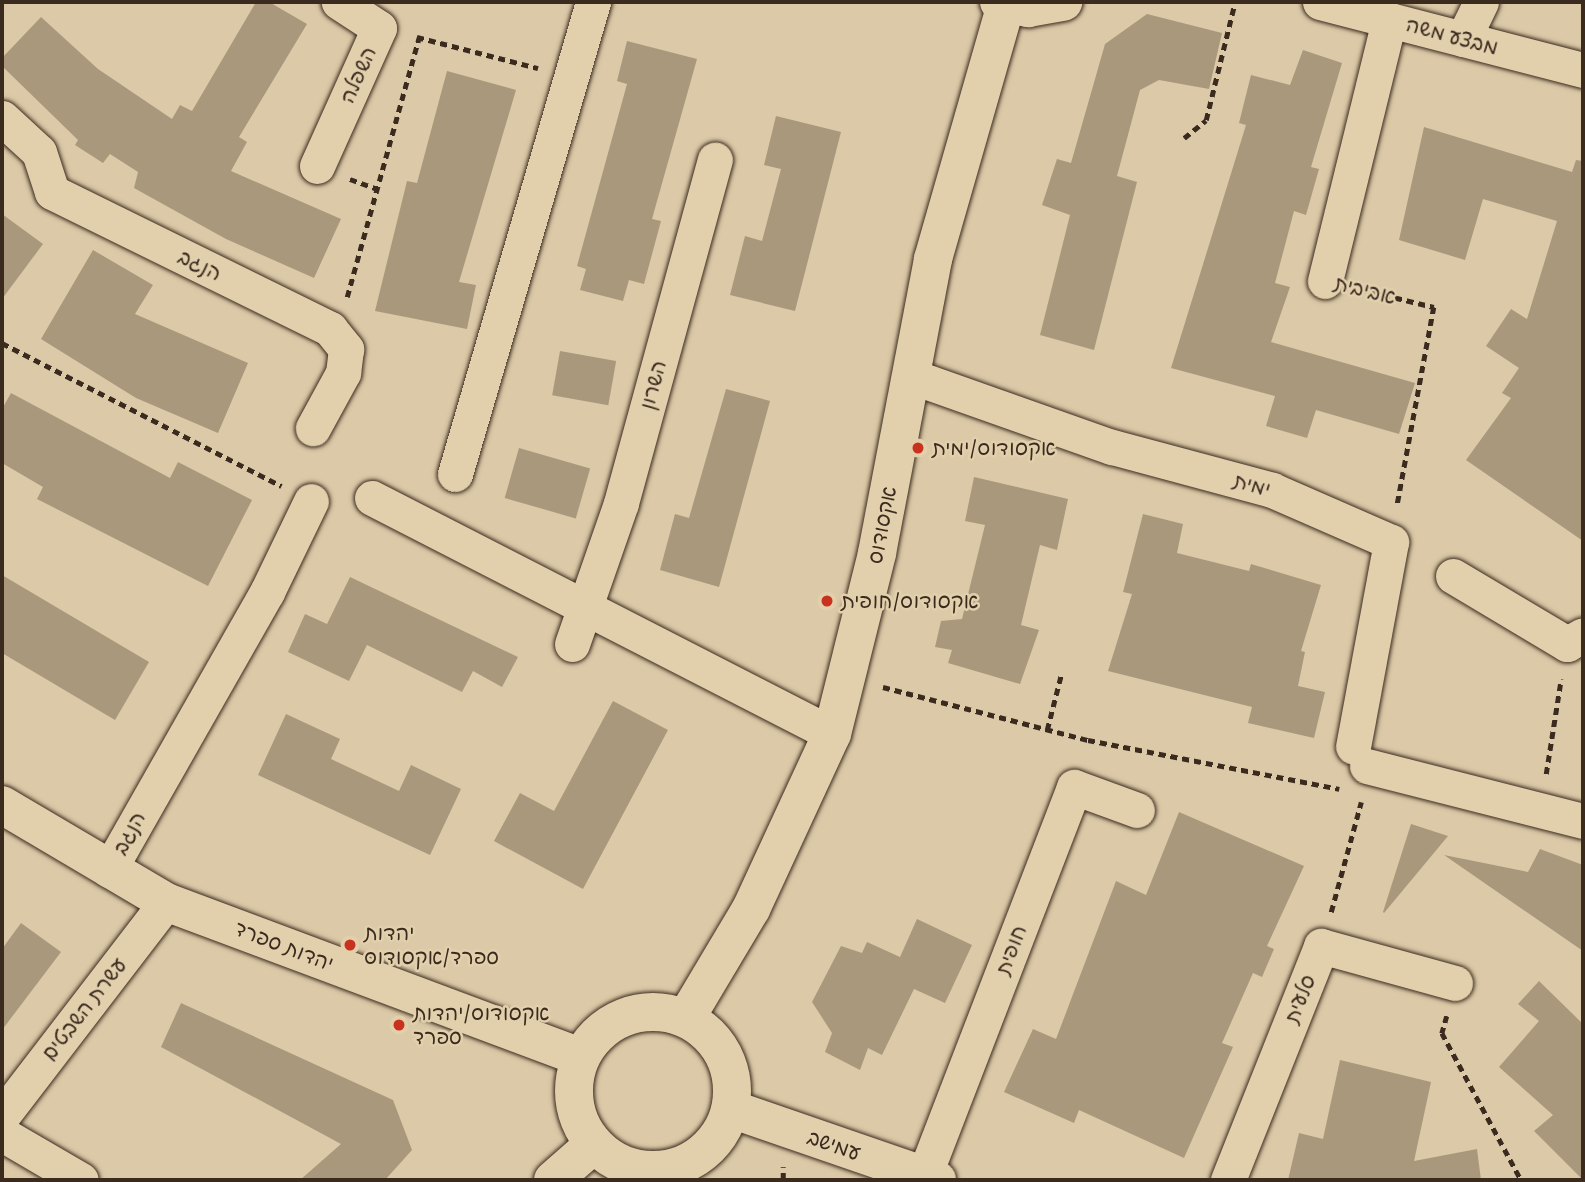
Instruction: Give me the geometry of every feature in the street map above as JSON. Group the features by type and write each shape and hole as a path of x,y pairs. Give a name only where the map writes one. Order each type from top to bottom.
{"street":[{"name":"השפלה","path":"317,166 379,28 339,2"},
{"path":"455,474 593,2"},
{"path":"1002,3 1063,2"},
{"name":"מבצע משה","path":"1320,2 1583,70"},
{"path":"1463,39 1481,2"},
{"name":"אקסודוס","path":"686,1018 751,909 832,734 849,677 933,259 1002,3"},
{"name":"אביבית","path":"1325,281 1389,20"},
{"name":"הנגב","path":"2,118 39,152 52,192 330,328"},
{"name":"השרון","path":"572,644 587,608 715,160"},
{"path":"313,428 344,373 346,349 330,328"},
{"name":"ימית","path":"911,376 1112,447 1272,490 1391,541"},
{"path":"372,498 832,734"},
{"name":"הנגב","path":"109,870 267,592 311,501"},
{"path":"1391,541 1360,757 1583,821"},
{"path":"1453,576 1575,639"},
{"name":"חופית","path":"931,1178 1074,787 1137,810"},
{"name":"יהדות ספרד","path":"2,805 166,902 580,1057"},
{"name":"עשרת השבטים","path":"2,1116 166,902"},
{"path":"1321,946 1455,983"},
{"name":"סלעית","path":"1228,1180 1321,946"},
{"path":"662,1012 686,1018 725,1055 731,1109 706,1152 660,1171 635,1169 593,1145 573,1103 580,1057 614,1021 662,1012"},
{"name":"עמישב","path":"731,1109 931,1178"},
{"path":"2,1134 81,1180"},
{"path":"553,1180 593,1145"}],"path":[{"path":"1184,138 1206,120 1235,2"},
{"path":"379,28 571,76"},
{"path":"330,328 343,309 419,37"},
{"name":"אביבית","path":"1325,281 1434,307 1391,541"},
{"path":"2,343 311,501"},
{"path":"1540,808 1575,639"},
{"path":"1047,730 1061,675"},
{"path":"849,677 1047,730 1364,794 1321,946"},
{"path":"1455,983 1442,1033 1521,1180"},
{"path":"783,1180 784,1162"}],"building":[{"path":"256,2 269,2 307,24 239,137 247,142 231,171 341,219 314,278 226,239 134,188 138,172 110,154 103,163 75,145 78,140 2,66 2,58 41,17 98,69 172,119 180,105 192,111"},
{"path":"1147,14 1222,33 1209,89 1159,80 1140,90 1117,176 1137,182 1094,350 1040,335 1070,215 1042,205 1057,159 1071,163 1105,44"},
{"path":"627,41 697,59 652,219 661,221 644,284 629,280 623,301 580,290 586,269 577,266 627,84 617,81"},
{"path":"1303,50 1342,63 1311,167 1319,169 1306,215 1294,211 1275,283 1290,287 1271,342 1415,383 1399,434 1316,410 1307,438 1266,426 1275,396 1171,368 1246,125 1239,123 1251,75 1290,85"},
{"path":"447,71 516,90 459,282 476,285 467,329 375,311 407,181 417,183"},
{"path":"776,116 841,132 795,311 730,295 745,236 762,241 781,169 764,165"},
{"path":"1424,127 1572,172 1576,160 1583,161 1583,541 1466,460 1511,398 1502,393 1519,368 1486,346 1511,309 1527,319 1557,221 1483,199 1465,260 1399,240"},
{"path":"2,214 43,244 2,299"},
{"path":"93,250 153,285 135,314 248,363 218,433 136,398 41,339"},
{"path":"560,351 616,361 608,405 552,395"},
{"path":"726,389 770,401 719,587 660,570 675,514 689,518"},
{"path":"11,393 170,478 178,462 252,500 208,586 37,499 43,487 2,463 2,409"},
{"path":"519,448 590,468 576,518 505,498"},
{"path":"974,477 1068,499 1057,550 1040,545 1021,625 1039,630 1020,684 948,663 952,650 935,647 941,621 962,619 985,525 965,521"},
{"path":"1143,514 1183,524 1177,553 1249,571 1251,564 1321,585 1301,651 1305,652 1298,686 1325,692 1314,738 1248,723 1252,707 1108,671 1132,594 1123,592"},
{"path":"2,575 149,662 115,720 2,653"},
{"path":"350,577 518,657 502,687 473,671 462,692 367,645 349,681 288,652 305,614 327,624"},
{"path":"613,701 668,730 583,889 494,841 520,793 554,811"},
{"path":"286,714 340,739 331,759 399,791 411,765 461,789 430,855 258,775"},
{"path":"1179,812 1304,866 1267,946 1274,949 1262,977 1253,973 1222,1043 1233,1047 1184,1158 1079,1110 1074,1123 1004,1092 1033,1029 1056,1039 1116,881 1146,895"},
{"path":"1411,824 1448,836 1384,913 1383,912"},
{"path":"1540,849 1583,865 1583,951 1444,855 1528,872"},
{"path":"917,919 972,945 945,1003 914,989 882,1055 868,1048 860,1070 825,1052 832,1033 812,1002 841,946 862,953 867,942 900,957"},
{"path":"21,923 61,952 2,1030 2,949"},
{"path":"1539,981 1583,1024 1583,1180 1534,1131 1553,1115 1499,1067 1539,1021 1518,1004"},
{"path":"181,1003 393,1100 412,1150 385,1180 300,1180 341,1144 161,1047"},
{"path":"1340,1060 1431,1082 1414,1161 1477,1149 1481,1180 1288,1180 1299,1133 1323,1139"}],"place":[{"name":"אקסודוס/ימית","path":"918,448"},
{"name":"אקסודוס/חופית","path":"827,601"},
{"name":"יהדות ספרד/אקסודוס","path":"350,945"},
{"name":"אקסודוס/יהדות ספרד","path":"399,1025"}]}
